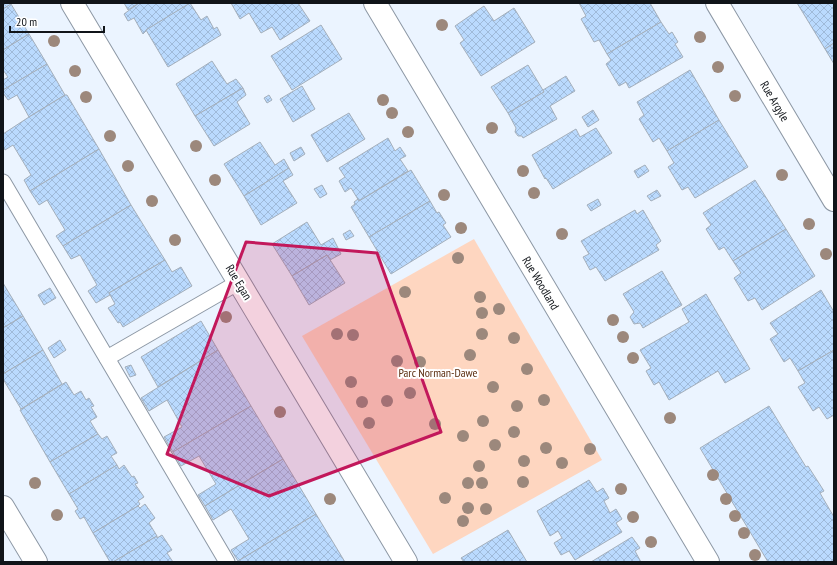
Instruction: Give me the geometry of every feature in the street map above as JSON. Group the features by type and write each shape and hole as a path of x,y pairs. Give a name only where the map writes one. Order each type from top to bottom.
{"street":[{"name":"Rue Egan","path":"72,3 406,562"},
{"name":"Rue Woodland","path":"375,3 708,562"},
{"name":"Rue Argyle","path":"717,3 834,200"},
{"path":"3,507 36,562"}],"lane":[{"path":"3,182 227,562"},
{"path":"107,358 239,282"}],"highlighted area":[{"path":"246,242 377,253 441,432 269,496 167,454"}],"green space":[{"name":"Parc Norman-Dawe","path":"474,239 602,460 433,554 302,336"}],"building":[{"path":"3,3 10,3 11,4 3,9"},
{"path":"124,3 139,3 128,10"},
{"path":"139,3 191,3 146,30 143,34 134,18 128,21 124,14"},
{"path":"190,3 201,20 207,16 214,29 217,27 221,35 168,67 146,30"},
{"path":"231,3 298,3 310,21 280,40 272,27 261,33 249,13 240,19"},
{"path":"579,3 650,3 661,22 607,54 599,40 594,42 581,19 586,16"},
{"path":"797,3 834,3 834,43 825,49"},
{"path":"11,4 29,34 3,50 3,9"},
{"path":"484,6 494,21 514,8 535,42 481,76 460,43 464,40 455,26"},
{"path":"661,22 669,34 672,32 678,42 675,44 683,57 629,88 626,82 619,86 606,64 611,60 607,54"},
{"path":"321,25 342,59 292,90 271,56"},
{"path":"29,34 47,64 3,90 3,80 8,77 3,70 3,50"},
{"path":"834,43 834,64 825,49"},
{"path":"212,61 227,84 236,79 243,88 195,116 176,84"},
{"path":"47,64 65,95 29,117 17,95 8,100 3,93 3,90"},
{"path":"528,65 544,92 508,113 491,87"},
{"path":"690,70 719,120 667,151 659,138 653,142 639,119 644,115 637,102"},
{"path":"566,76 575,91 550,106 557,119 523,138 522,136 518,136 515,132 516,128 508,113 544,92 543,90"},
{"path":"302,86 315,109 293,122 280,99"},
{"path":"243,88 246,95 237,102 250,124 214,146 195,116"},
{"path":"67,95 99,149 30,191 24,180 31,175 13,145 5,150 3,146 3,134"},
{"path":"269,95 272,100 267,103 264,98"},
{"path":"593,110 599,120 588,127 582,117"},
{"path":"349,113 365,139 327,162 311,135"},
{"path":"719,120 748,167 695,198 688,187 682,190 668,167 674,163 667,151"},
{"path":"596,128 612,153 553,189 546,178 545,179 532,155 576,129 580,137"},
{"path":"388,138 395,151 400,147 406,156 400,159 408,171 359,201 351,188 345,192 339,181 345,177 339,168"},
{"path":"260,142 275,165 284,159 289,168 244,196 224,164"},
{"path":"301,147 305,154 294,161 290,153"},
{"path":"99,149 131,205 63,246 56,236 65,230 47,200 39,205 30,191"},
{"path":"645,165 649,171 638,178 634,171"},
{"path":"289,168 293,175 283,181 297,203 261,225 244,196"},
{"path":"411,170 430,201 369,237 351,207 355,204 354,202 358,199 359,201"},
{"path":"755,180 786,229 733,261 724,247 719,250 706,229 711,225 703,213"},
{"path":"322,185 327,194 320,198 314,189"},
{"path":"657,190 661,196 651,201 647,196"},
{"path":"598,199 601,205 591,211 587,205"},
{"path":"430,201 437,213 439,212 446,223 443,225 451,237 391,274 369,237"},
{"path":"131,205 165,260 109,293 110,295 96,303 88,291 97,285 80,255 71,259 63,246"},
{"path":"635,210 637,214 643,210 661,241 656,245 659,250 605,281 596,267 590,270 583,257 589,254 581,241"},
{"path":"307,222 321,245 333,238 341,254 330,260 327,255 292,276 272,244"},
{"path":"786,229 815,276 762,310 755,298 748,301 734,278 741,273 733,261"},
{"path":"350,230 354,236 346,240 343,234"},
{"path":"327,255 345,283 309,305 292,276"},
{"path":"165,260 172,272 181,267 192,286 123,327 120,322 118,323 108,308 115,304 109,293"},
{"path":"662,271 682,305 643,328 640,323 634,324 630,317 634,312 623,294"},
{"path":"3,283 23,316 3,328"},
{"path":"50,288 56,298 44,305 38,295"},
{"path":"821,290 834,312 834,350 798,371 790,358 784,362 770,339 778,334 770,323"},
{"path":"706,294 750,369 725,383 718,371 669,400 659,382 654,385 646,371 651,368 640,350 689,322 682,309"},
{"path":"23,316 43,350 3,374 3,328"},
{"path":"201,321 218,350 158,387 141,357"},
{"path":"60,340 66,350 54,358 48,348"},
{"path":"43,350 62,384 21,409 3,379 3,374"},
{"path":"218,350 251,406 173,452 164,437 182,427 167,400 149,411 141,398"},
{"path":"834,350 834,415 827,419 819,407 813,411 798,387 805,383 798,371"},
{"path":"131,365 136,375 130,377 125,367"},
{"path":"66,382 74,395 81,391 86,400 89,398 94,406 91,407 97,417 90,421 98,434 50,462 20,410"},
{"path":"251,406 283,459 205,506 198,495 216,484 199,456 181,466 173,452"},
{"path":"769,406 806,467 808,466 824,491 820,493 834,517 834,562 768,562 700,448"},
{"path":"98,434 102,439 107,436 117,453 111,456 117,465 69,494 50,462"},
{"path":"283,459 316,514 238,561 231,550 249,539 231,509 213,520 205,506"},
{"path":"117,465 119,469 124,465 132,477 134,476 138,483 135,484 144,497 138,501 140,504 138,506 93,533 84,517 80,519 75,511 78,509 69,494"},
{"path":"589,480 597,492 603,488 609,498 604,501 610,513 616,509 622,519 616,523 622,532 575,560 569,551 561,555 554,543 562,538 558,531 550,536 537,511"},
{"path":"145,504 155,518 149,523 157,536 113,562 110,562 93,533 138,506 140,508"},
{"path":"316,514 345,562 238,561"},
{"path":"508,530 527,562 464,562 461,558"},
{"path":"162,535 172,550 167,553 173,562 113,562 157,536 157,538"},
{"path":"632,537 640,548 635,551 641,562 591,562"}]}
